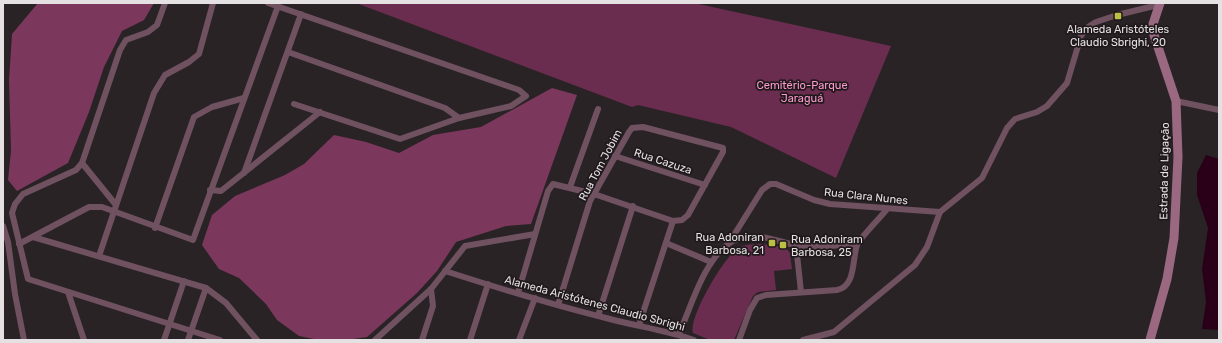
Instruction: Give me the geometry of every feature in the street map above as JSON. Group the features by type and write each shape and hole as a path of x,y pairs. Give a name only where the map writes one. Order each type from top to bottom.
{"main road":[{"name":"Estrada de Ligação","path":"1150,340 1167,279 1174,238 1178,157 1176,102 1154,35 1153,24 1159,4"}],"street":[{"path":"165,3 157,25 148,32 126,40 120,50 82,163 76,170 23,194 17,200 12,214 28,279 220,340"},
{"path":"99,256 154,92 165,75 189,62 199,54 213,3"},
{"path":"268,3 520,90 526,96 511,106 459,118 400,139 294,104"},
{"path":"803,340 834,332 910,269 927,247 940,212 982,178 990,164 1003,133 1010,123 1047,106 1060,93 1067,83 1081,36 1088,27 1096,22 1117,15 1159,4"},
{"path":"19,244 89,207 102,207 155,228 193,240 278,6"},
{"path":"244,173 301,14"},
{"path":"288,52 445,108 459,118"},
{"path":"155,228 194,117 212,107 244,98"},
{"path":"1176,102 1219,110"},
{"path":"570,188 598,108"},
{"path":"210,190 221,191 320,112"},
{"name":"Rua Tom Jobim","path":"558,305 585,215 594,194 615,156 629,132 634,127 639,126 721,147 723,150 705,185"},
{"name":"Rua Cazuza","path":"615,156 705,185"},
{"path":"82,163 116,205"},
{"path":"518,293 548,191 553,184 594,194 673,221 682,220 687,217 705,185"},
{"name":"Rua Clara Nunes","path":"729,243 762,190 770,184 776,184 823,202 887,209 940,212"},
{"path":"598,316 632,206"},
{"path":"739,340 750,310 757,298 766,295 837,290 845,287 851,274 857,244 887,209"},
{"path":"639,325 673,221"},
{"path":"3,226 8,242 24,340"},
{"path":"375,340 431,289 465,246 535,234"},
{"path":"33,237 206,288 226,303 257,340"},
{"path":"679,334 711,262 729,243 748,237 762,237 796,245 816,247 857,244"},
{"path":"666,243 711,262"},
{"path":"796,245 801,292"},
{"name":"Alameda Aristótenes Claudio Sbrighi","path":"445,271 558,305 598,316 679,334 694,340"},
{"path":"164,340 184,281"},
{"path":"470,340 488,284"},
{"path":"188,340 206,288"},
{"path":"422,340 433,306 431,289"},
{"path":"68,292 84,340"},
{"path":"519,340 534,298"}],"green space":[{"name":"Cemitério-Parque Jaraguá","path":"356,3 694,3 891,46 836,178 731,127 638,105 632,107"},
{"path":"753,244 785,247 790,253 792,269 774,271 776,290 758,292 753,296 734,340 710,340 693,333 693,325 701,302 724,263 738,248"}],"shaded area":[{"path":"38,3 154,3 144,20 122,31 104,67 89,112 68,163 17,191 8,180 11,151 9,80 12,34"},
{"path":"552,88 577,95 531,224 506,226 456,242 437,271 417,293 367,337 346,340 319,340 299,336 277,320 266,304 239,278 219,269 202,245 212,215 235,196 285,175 304,164 334,135 366,142 399,153 433,135 481,127"},
{"path":"1206,155 1219,159 1219,330 1202,329 1206,302 1202,269 1208,228 1197,195 1197,173"}],"place":[{"name":"Alameda Aristóteles Claudio Sbrighi, 20","path":"1118,16"},
{"name":"Rua Adoniran Barbosa, 21","path":"772,243"},
{"name":"Rua Adoniram Barbosa, 25","path":"783,245"}]}
